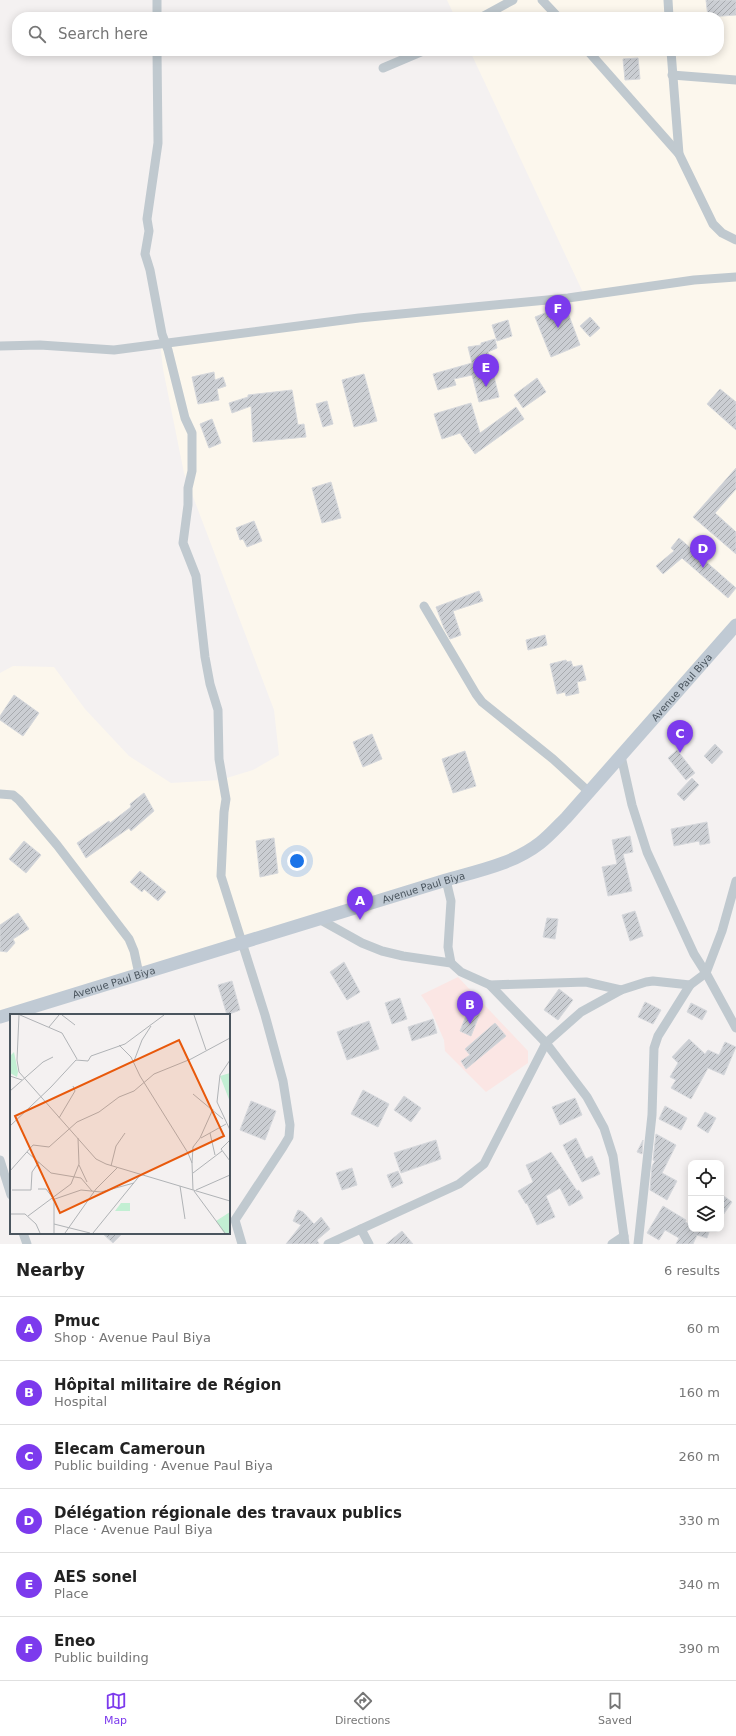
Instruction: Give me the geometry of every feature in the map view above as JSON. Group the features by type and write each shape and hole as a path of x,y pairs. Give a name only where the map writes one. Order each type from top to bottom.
{"main road":[{"name":"Avenue Paul Biya","path":"0,1017 446,880 490,869 531,849 549,835 735,630"}],"street":[{"path":"157,0 157,12"},
{"path":"491,12 513,0"},
{"path":"542,0 553,12"},
{"path":"668,0 669,12"},
{"path":"158,56 158,143 147,219 149,231 145,254 150,270 162,334 184,414 192,433 192,471 188,488 188,505 183,543 196,576 205,657 210,684 218,710 219,759 226,798 221,876 265,1015 283,1081 290,1125 289,1136 283,1147 234,1220 242,1244"},
{"path":"383,68 411,56"},
{"path":"592,56 679,154 713,224 722,232 736,240"},
{"path":"671,56 679,154"},
{"path":"672,75 736,80"},
{"path":"0,338 4,345 40,345 106,350 359,318 568,298 694,280 736,277"},
{"path":"424,606 482,702 553,759 589,792"},
{"path":"621,756 632,805 647,852 694,954 736,1028"},
{"path":"0,794 12,795 20,800 129,939 134,951 139,974"},
{"path":"446,880 451,901 448,947 452,963"},
{"path":"638,1244 652,1115 654,1048 658,1036 690,985 706,973 722,931 736,881"},
{"path":"319,919 362,943 382,951 403,956 452,963 462,972 490,985 546,1043 587,1096 604,1128 613,1156 624,1240 612,1244"},
{"path":"328,1244 459,1184 484,1164 546,1043 581,1012 621,990 653,981 690,985"},
{"path":"490,985 586,982 621,990"},
{"path":"0,1160 10,1192"},
{"path":"361,1229 369,1244"},
{"path":"23,1234 27,1244"}],"shaded area":[{"path":"447,0 736,0 736,638 732,629 535,845 495,865 0,1016 0,673 13,666 54,667 85,709 129,756 171,783 220,780 253,770 279,755 274,710 184,473 163,369 160,342 586,299 472,56 724,56 724,12 453,12"},
{"path":"458,977 528,1051 528,1063 486,1092 445,1051 444,1040 430,1008 421,995"}],"building":[{"path":"706,0 736,0 736,15 724,16 724,12 707,12"},
{"path":"638,58 640,79 625,80 623,59"},
{"path":"565,305 580,345 551,357 535,317"},
{"path":"590,317 600,328 590,337 580,326"},
{"path":"508,320 512,336 497,341 492,325"},
{"path":"495,339 497,348 488,352 499,397 479,402 472,375 454,379 456,385 438,390 433,374 472,363 468,347 481,345 481,343"},
{"path":"214,372 215,380 223,377 226,386 217,389 219,400 198,404 192,377"},
{"path":"364,374 377,421 354,427 342,380"},
{"path":"537,378 546,392 523,408 514,395"},
{"path":"720,389 736,402 736,430 707,404"},
{"path":"292,390 298,425 304,424 306,437 253,442 251,406 232,413 229,403 248,397 248,395"},
{"path":"327,401 333,424 323,427 316,404"},
{"path":"471,403 480,433 516,407 524,419 475,454 460,433 442,439 434,414"},
{"path":"212,419 221,443 209,448 200,424"},
{"path":"736,468 736,489 715,513 736,532 736,554 693,517"},
{"path":"331,482 341,518 322,523 312,488"},
{"path":"254,521 262,541 247,547 243,539 240,540 236,528"},
{"path":"679,538 736,588 728,598 682,558 663,574 656,566 674,551 671,548"},
{"path":"479,591 483,601 453,611 461,635 450,639 436,607"},
{"path":"545,635 547,645 528,650 526,640"},
{"path":"566,660 567,662 571,661 573,667 582,665 586,680 577,682 579,693 566,696 565,692 557,694 550,664"},
{"path":"14,695 39,713 23,736 0,720 0,716"},
{"path":"372,734 382,759 363,767 353,742"},
{"path":"715,744 723,752 712,764 704,756"},
{"path":"677,750 695,773 686,780 668,758"},
{"path":"465,751 476,786 453,793 442,759"},
{"path":"692,778 699,785 684,801 677,794"},
{"path":"144,793 154,811 131,831 129,828 86,858 77,843 109,821 110,823 131,807 130,804"},
{"path":"707,822 710,843 700,845 699,841 674,846 671,829"},
{"path":"630,836 633,852 623,854 632,891 608,896 602,867 617,864 612,840"},
{"path":"274,838 278,873 260,877 256,841"},
{"path":"24,841 41,855 26,873 9,859"},
{"path":"140,871 166,892 158,901 144,889 142,892 130,882"},
{"path":"635,911 643,936 630,941 622,915"},
{"path":"18,913 29,929 13,939 15,943 7,952 0,951 0,925"},
{"path":"547,918 558,919 555,939 543,937"},
{"path":"344,962 360,992 347,1000 330,972"},
{"path":"232,981 240,1010 227,1014 218,985"},
{"path":"559,989 573,1000 558,1020 544,1010"},
{"path":"400,998 407,1019 392,1024 385,1003"},
{"path":"645,1002 661,1010 653,1024 638,1017"},
{"path":"691,1003 707,1011 702,1020 687,1012"},
{"path":"469,1008 480,1013 471,1036 460,1031"},
{"path":"433,1019 437,1033 412,1041 408,1027"},
{"path":"369,1021 379,1049 347,1060 337,1032"},
{"path":"495,1023 506,1036 466,1069 461,1061 470,1055 465,1049"},
{"path":"689,1039 705,1054 708,1050 719,1055 725,1042 736,1047 724,1075 708,1068 691,1099 671,1088 676,1080 670,1077 678,1063 672,1057"},
{"path":"363,1090 389,1104 378,1127 351,1114"},
{"path":"404,1096 421,1108 411,1122 394,1110"},
{"path":"575,1098 582,1115 560,1125 552,1107"},
{"path":"251,1101 276,1111 265,1140 240,1130"},
{"path":"665,1106 687,1118 681,1130 659,1119"},
{"path":"705,1112 716,1118 708,1133 697,1126"},
{"path":"656,1134 676,1145 662,1173 677,1181 667,1200 650,1190 652,1166 655,1161 653,1160"},
{"path":"576,1138 586,1159 592,1156 600,1174 582,1182 563,1145"},
{"path":"436,1140 441,1159 401,1173 394,1153"},
{"path":"643,1140 642,1154 637,1152"},
{"path":"551,1152 577,1191 579,1190 583,1198 569,1206 560,1188 546,1196 555,1217 537,1225 527,1203 526,1204 518,1191 533,1182 526,1165"},
{"path":"352,1168 357,1185 342,1190 336,1173"},
{"path":"398,1171 403,1183 392,1188 387,1175"},
{"path":"724,1196 732,1202 724,1214"},
{"path":"663,1206 686,1220 685,1222 688,1224 688,1232 709,1232 707,1238 697,1235 693,1244 676,1244 679,1238 665,1230 659,1240 647,1233"},
{"path":"298,1210 303,1212 314,1224 321,1217 330,1229 317,1240 319,1244 286,1244 301,1225 293,1221"},
{"path":"402,1231 413,1244 386,1244"},
{"path":"103,1234 122,1234 113,1243"}],"place":[{"name":"Eneo","path":"558,328"},
{"name":"AES sonel","path":"486,387"},
{"name":"Délégation régionale des travaux publics","path":"703,568"},
{"name":"Elecam Cameroun","path":"680,753"},
{"name":"Pmuc","path":"360,920"},
{"name":"Hôpital militaire de Région","path":"470,1024"}]}
